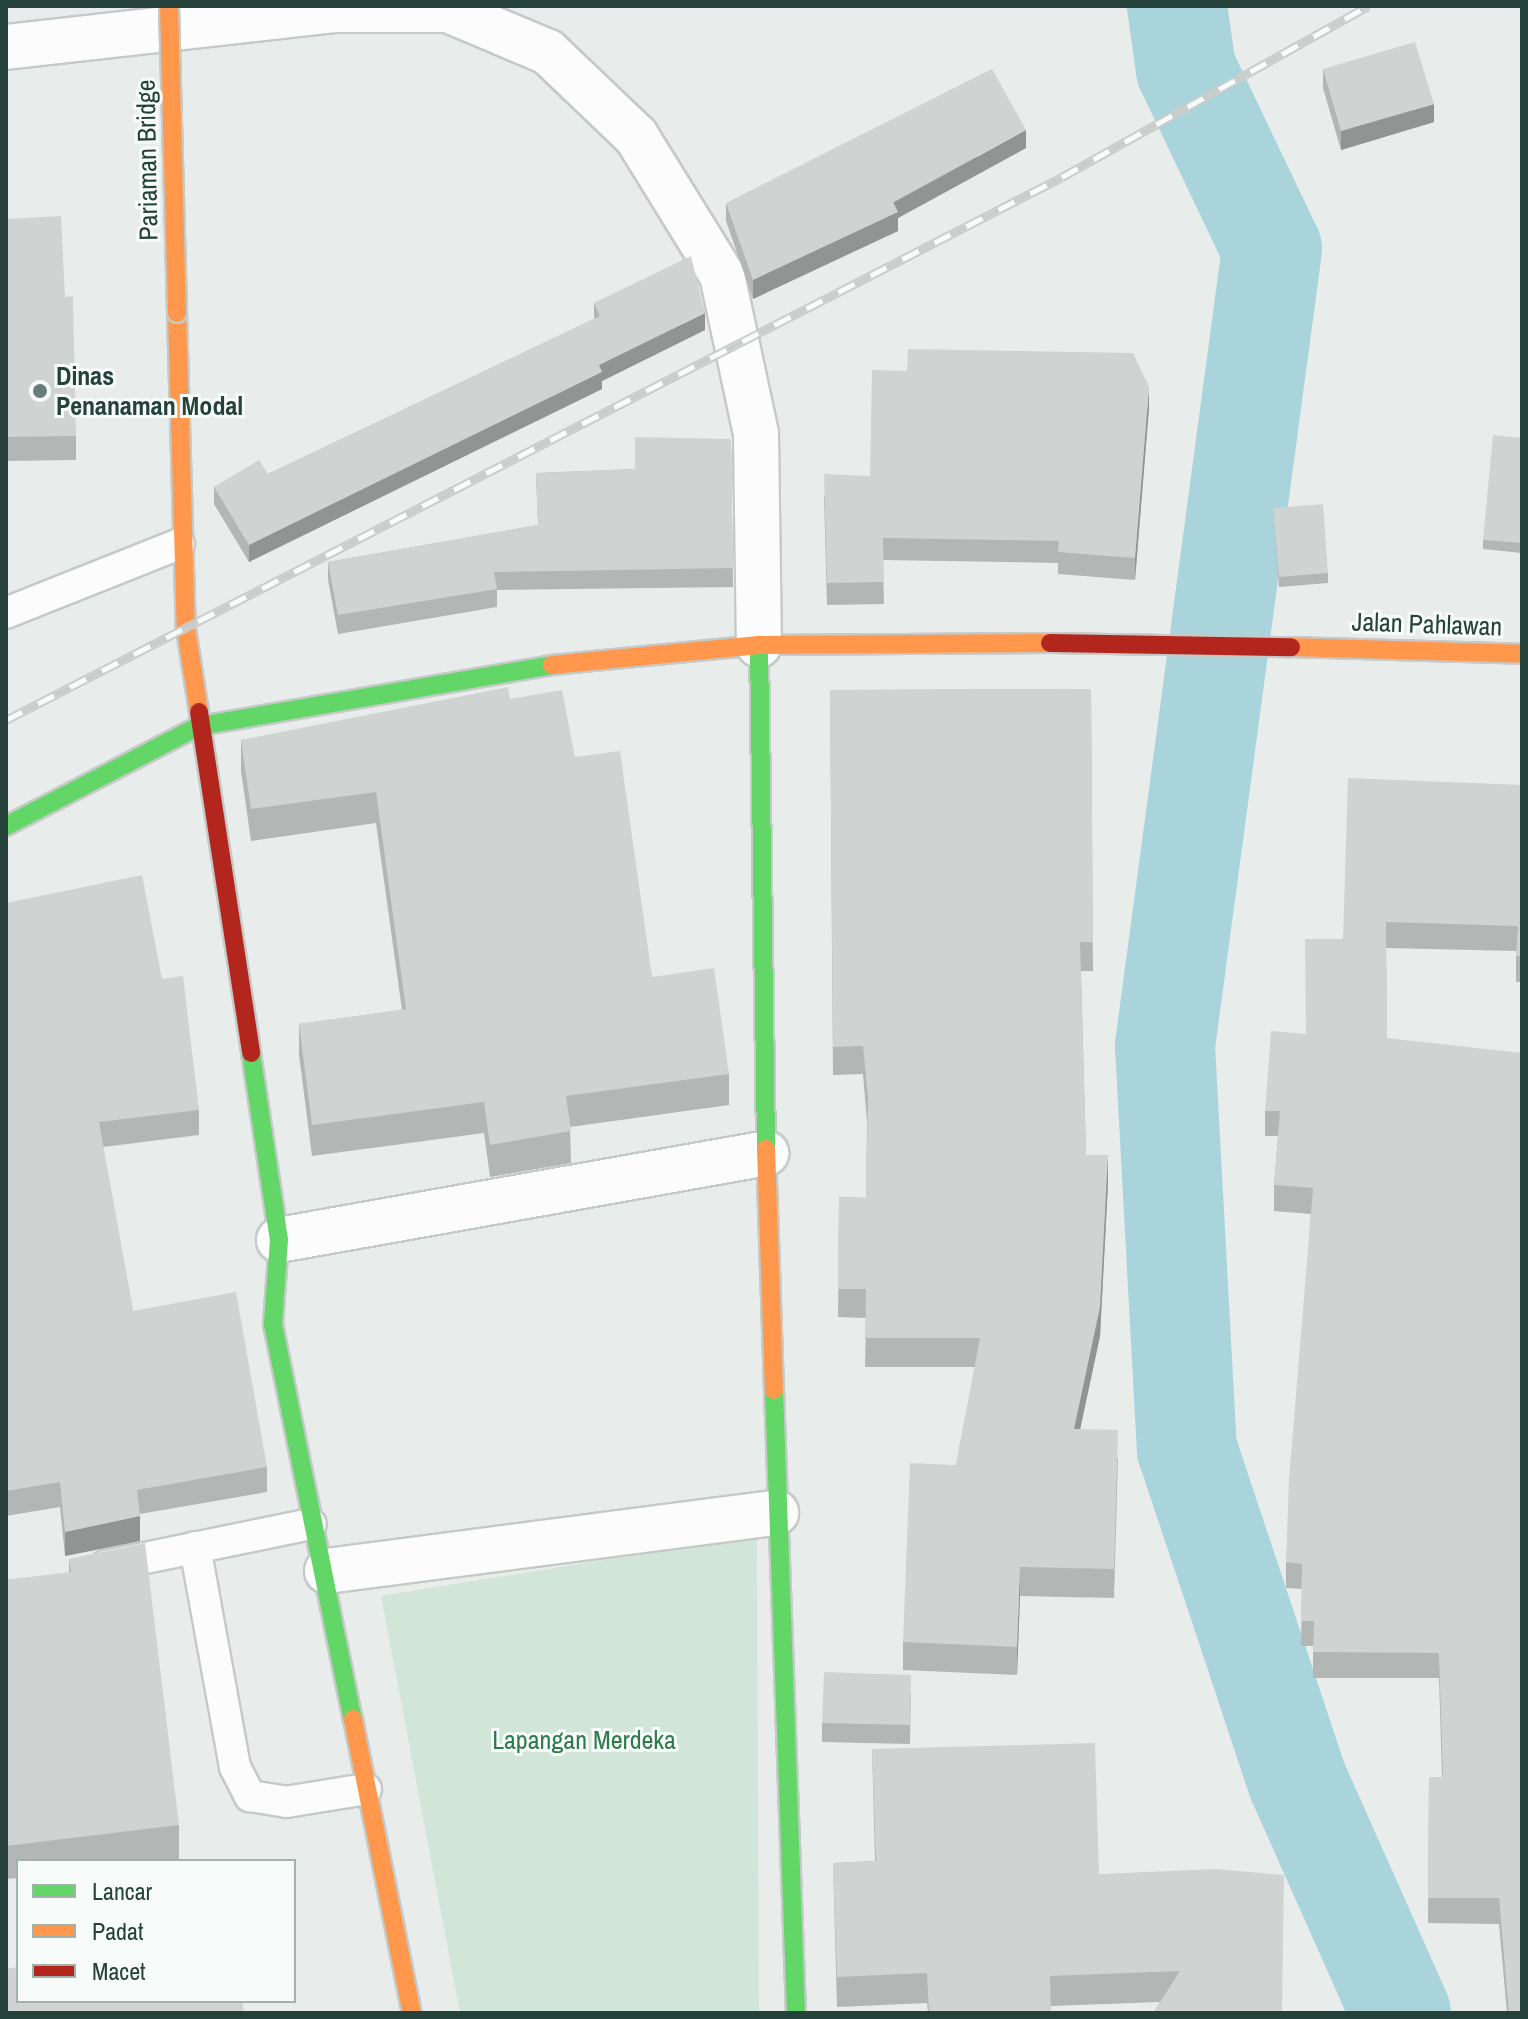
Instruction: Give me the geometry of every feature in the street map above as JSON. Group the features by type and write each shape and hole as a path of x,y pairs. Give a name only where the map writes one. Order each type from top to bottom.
{"street":[{"name":"Pariaman Bridge","path":"169,6 179,544 199,726 279,1240 273,1324 311,1524 327,1571 366,1789 412,2013"},
{"path":"6,47 334,10 448,10 548,52 636,136 722,275 756,434 766,1153 776,1513 796,2013"},
{"name":"Jalan Pahlawan","path":"6,826 199,726 485,672 759,645 1145,643 1522,654"},
{"path":"279,1240 766,1153"},
{"path":"327,1571 776,1513"}],"lane":[{"path":"6,613 179,544"},
{"path":"79,1572 311,1524"},
{"path":"195,1547 235,1767 250,1796 286,1802 366,1789"}],"green space":[{"name":"Lapangan Merdeka","path":"757,1535 759,2013 460,2013 381,1596"}],"building":[{"path":"1415,42 1434,104 1341,131 1323,69"},
{"path":"992,69 1026,130 893,202 898,212 753,280 726,203"},
{"path":"61,216 65,297 73,296 76,436 6,437 6,219"},
{"path":"691,256 705,313 599,365 602,372 249,545 214,487 259,460 268,474 600,316 594,303"},
{"path":"908,349 1133,353 1149,387 1135,558 1058,552 1059,541 883,538 884,582 827,583 824,474 870,476 872,370 907,371"},
{"path":"1493,435 1522,438 1522,543 1483,540"},
{"path":"635,437 731,439 733,568 494,572 497,589 338,615 328,562 538,525 536,473 635,469"},
{"path":"1323,504 1328,573 1279,577 1273,508"},
{"path":"508,687 510,699 562,690 575,757 620,751 652,977 714,968 729,1074 566,1096 571,1131 490,1145 484,1102 312,1125 299,1024 406,1009 376,792 251,809 241,740"},
{"path":"1091,689 1093,942 1080,942 1086,1155 1108,1155 1100,1307 1074,1429 1118,1430 1114,1569 1020,1567 1017,1647 903,1642 910,1463 956,1465 980,1338 865,1338 866,1289 838,1289 839,1197 866,1198 868,1098 863,1046 833,1047 830,690"},
{"path":"1348,778 1522,785 1522,957 1516,956 1518,926 1386,922 1387,1038 1522,1053 1522,2013 1509,2013 1499,1898 1428,1898 1429,1777 1443,1777 1439,1653 1313,1652 1314,1621 1301,1621 1302,1564 1286,1562 1289,1480 1313,1188 1274,1185 1280,1111 1265,1111 1271,1031 1306,1034 1305,939 1343,939"},
{"path":"142,875 162,979 183,976 199,1110 99,1122 133,1311 236,1292 267,1467 137,1490 140,1516 65,1532 60,1482 6,1491 6,903"},
{"path":"145,1543 179,1825 6,1846 6,1580 71,1572 69,1559"},
{"path":"824,1672 911,1675 910,1725 822,1723"},
{"path":"1095,1743 1099,1874 1216,1869 1284,1875 1282,2013 1159,2013 1155,2010 1180,1971 1050,1976 1051,2013 929,2013 927,1973 837,1977 833,1863 876,1861 872,1749"},
{"path":"16,1967 16,2003 242,2003 244,2013 6,2013 6,1969"}],"waterway":[{"path":"1177,6 1186,69 1272,249 1165,1046 1187,1449 1298,1782 1401,2013"}],"railway":[{"path":"6,720 1062,177 1368,6"}],"traffic: fast":[{"path":"759,645 766,1149"},
{"path":"6,826 199,726 552,665"},
{"path":"251,1053 279,1240 273,1324 353,1719"},
{"path":"774,1390 796,2013"}],"traffic: slow":[{"path":"169,6 177,313"},
{"path":"177,313 186,629 199,712"},
{"path":"552,665 759,645 1050,643"},
{"path":"1291,647 1522,654"},
{"path":"766,1149 774,1390"},
{"path":"353,1719 412,2013"}],"traffic: jam":[{"path":"1050,643 1291,647"},
{"path":"199,712 251,1053"}],"place":[{"name":"Dinas Penanaman Modal","path":"40,391"}]}
